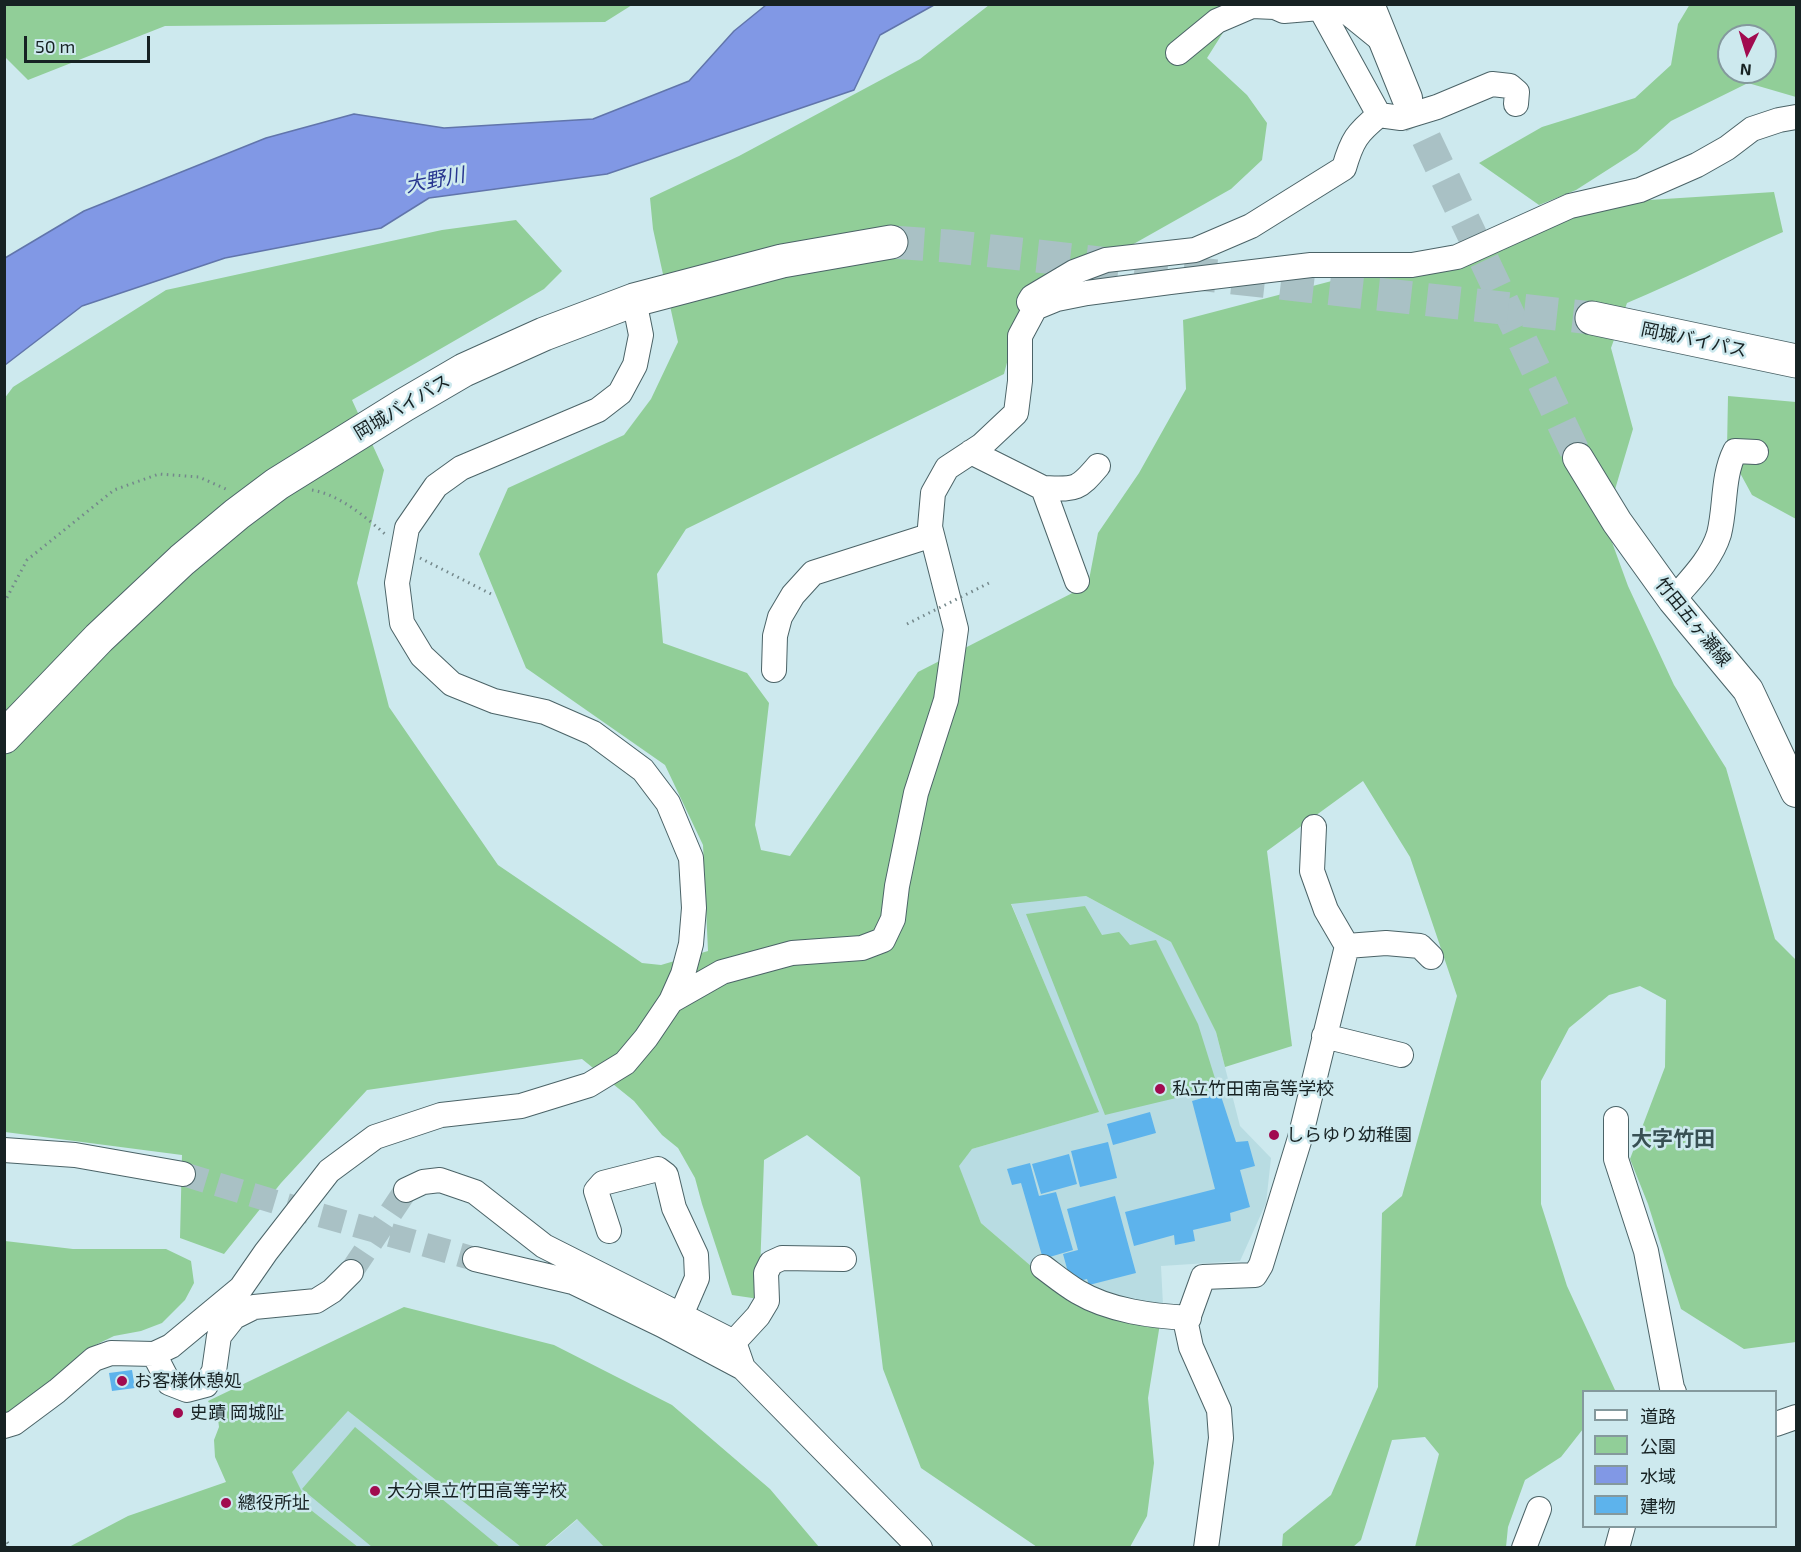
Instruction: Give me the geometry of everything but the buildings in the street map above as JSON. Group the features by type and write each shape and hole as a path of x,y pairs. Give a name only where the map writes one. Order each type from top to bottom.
{"highway":[{"name":"岡城バイパス","path":"4,737 115,622 182,560 237,514 276,484 464,370 544,334 634,300 782,261 891,242"},
{"name":"岡城バイパス","path":"1592,318 1797,361"}],"main road":[{"path":"1370,4 1407,98"},
{"name":"竹田五ヶ瀬線","path":"1578,458 1617,522 1673,600 1748,690 1797,792"}],"street":[{"path":"1178,52 1217,21 1252,6 1275,7 1284,11 1330,6 1385,43"},
{"path":"1330,6 1379,115"},
{"path":"1030,318 1028,304 1032,297 1074,272 1106,260 1195,250 1251,226 1344,168 1348,151 1358,133 1379,115 1401,118 1437,107 1492,84 1510,86 1517,92 1516,104"},
{"path":"671,1001 722,972 792,953 862,948 883,940 893,919 897,886 916,793 946,700 956,629 930,527 933,493 947,468 982,445 1016,413 1020,381 1020,336 1035,308 1057,299 1087,293 1311,265 1412,265 1457,257 1570,206 1640,190 1697,165 1727,148 1752,129 1797,117"},
{"path":"4,1426 14,1423 57,1391 94,1359 111,1353 154,1354 171,1346 241,1288 329,1171 375,1137 441,1115 521,1106 589,1085 624,1063 646,1038 671,1001 683,974 691,944 694,908 690,858 668,803 642,770 593,733 545,712 494,701 452,684 422,656 402,623 397,584 406,528 436,486 461,468 598,410 620,393 635,365 641,335 634,300"},
{"path":"1673,600 1706,561 1719,535 1729,464 1735,451 1756,452"},
{"path":"971,452 1043,488 1069,489 1083,484 1098,466"},
{"path":"1043,488 1077,581"},
{"path":"774,670 775,636 780,617 793,595 813,573 932,535"},
{"path":"1206,1548 1221,1438 1219,1410 1191,1347 1186,1324 1203,1277 1255,1275 1261,1265 1300,1138 1347,946 1326,910 1312,871 1314,827"},
{"path":"1347,946 1386,943 1420,946 1431,957"},
{"path":"1324,1036 1401,1055"},
{"path":"1616,1119 1616,1159 1646,1251 1673,1390"},
{"path":"4,1150 75,1155 183,1174"},
{"path":"609,1231 596,1191 603,1183 658,1169 666,1175 674,1208 696,1255 697,1278 681,1315"},
{"path":"406,1190 423,1182 440,1180 475,1192 544,1246 734,1342 742,1368"},
{"path":"734,1342 758,1316 767,1301 766,1274 771,1263 782,1258 844,1259"},
{"path":"475,1259 573,1282 662,1325 742,1368 920,1548"},
{"path":"1043,1267 1079,1293 1110,1305 1156,1316 1189,1318"},
{"path":"154,1354 169,1383 187,1390 206,1385 214,1371 219,1335 234,1317 254,1306 316,1301 332,1291 351,1272"},
{"path":"1777,1424 1797,1417"},
{"path":"1524,1548 1539,1509"},
{"path":"1617,1548 1623,1528"}],"path":[{"path":"4,603 27,560 114,490 159,474 200,477 233,493"},
{"path":"276,484 327,493 364,516 403,549 490,594"},
{"path":"907,624 991,582"},
{"path":"4,1537 9,1545 4,1547"}],"shaded area":[{"name":"私立竹田南高等学校","path":"1086,896 1171,942 1216,1032 1240,1126 1271,1158 1266,1203 1240,1261 1161,1266 1163,1305 1092,1295 1038,1272 981,1223 958,1166 972,1149 1098,1112 1011,903"},
{"name":"大分県立竹田高等学校","path":"348,1411 521,1547 358,1547 311,1510 291,1472"},
{"name":"大分県立竹田高等学校","path":"578,1519 604,1547 544,1548"}],"green space":[{"path":"1241,4 1207,58 1247,95 1267,123 1262,160 1231,189 1130,246 1026,290 1004,374 686,529 657,574 663,643 747,673 769,703 755,825 761,850 790,856 918,672 1088,585 1098,533 1139,473 1186,389 1183,320 1427,256 1602,203 1774,192 1783,232 1627,303 1611,348 1633,429 1605,523 1628,586 1674,685 1726,768 1775,939 1796,960 1796,1342 1744,1349 1681,1309 1648,1204 1630,1159 1665,1067 1666,1000 1640,986 1609,995 1569,1028 1541,1081 1541,1204 1567,1286 1615,1390 1582,1390 1582,1430 1561,1457 1525,1480 1508,1527 1506,1547 1415,1547 1439,1454 1425,1437 1392,1440 1361,1540 1353,1547 1282,1547 1283,1534 1331,1495 1378,1387 1382,1213 1402,1196 1457,996 1410,857 1363,781 1267,851 1292,1046 1225,1067 1216,1032 1171,942 1086,896 1011,904 1099,1112 972,1149 959,1166 981,1223 1038,1272 1092,1295 1163,1305 1148,1398 1154,1463 1147,1516 1130,1547 1037,1547 921,1468 883,1369 860,1177 807,1135 764,1160 759,1299 732,1295 695,1178 678,1148 662,1135 634,1101 582,1059 367,1090 281,1183 224,1254 180,1238 182,1155 5,1132 4,399 13,387 166,290 442,230 516,220 562,271 544,289 352,400 384,470 357,583 389,707 498,865 642,963 661,965 708,951 703,845 665,765 526,668 479,554 508,488 624,435 651,399 678,342 653,229 650,198 739,156 920,59 989,5"},
{"path":"1690,4 1796,5 1796,97 1751,84 1777,84 1777,24 1717,24 1717,84 1746,84 1671,121 1637,151 1576,190 1539,205 1479,163 1542,127 1635,98 1671,65 1678,24"},
{"path":"4,5 632,5 605,22 165,26 28,80 5,57"},
{"path":"1728,396 1796,402 1796,519 1752,495 1727,449"},
{"path":"1085,906 1102,935 1119,932 1130,945 1156,940 1198,1024 1218,1088 1105,1115 1026,914"},
{"path":"5,1241 73,1249 166,1249 191,1261 194,1283 185,1300 162,1323 141,1331 114,1336 85,1350 53,1381 5,1417"},
{"path":"404,1307 554,1345 672,1405 770,1489 819,1547 604,1547 577,1519 544,1547 521,1547 348,1411 292,1472 311,1510 358,1547 69,1547 128,1516 226,1482 215,1457 214,1440 219,1427 218,1419 208,1401"},
{"name":"大分県立竹田高等学校","path":"355,1427 500,1547 372,1547 302,1489"}],"water":[{"name":"大野川","path":"766,5 934,5 880,35 854,90 607,174 429,198 381,228 225,258 82,306 5,365 5,258 84,211 266,138 354,114 444,128 593,119 689,81 734,31"}],"tunnel":[{"path":"1407,98 1578,458"},
{"path":"891,242 948,246 1592,318"},
{"path":"183,1174 475,1259"},
{"path":"351,1272 406,1190"}],"place":[{"name":"私立竹田南高等学校","path":"1160,1089"},
{"name":"しらゆり幼稚園","path":"1274,1135"},
{"name":"お客様休憩処","path":"122,1381"},
{"name":"史蹟 岡城阯","path":"178,1413"},
{"name":"大分県立竹田高等学校","path":"375,1491"},
{"name":"總役所址","path":"226,1503"}],"district":[{"name":"大字竹田","path":"1673,1139"}]}
